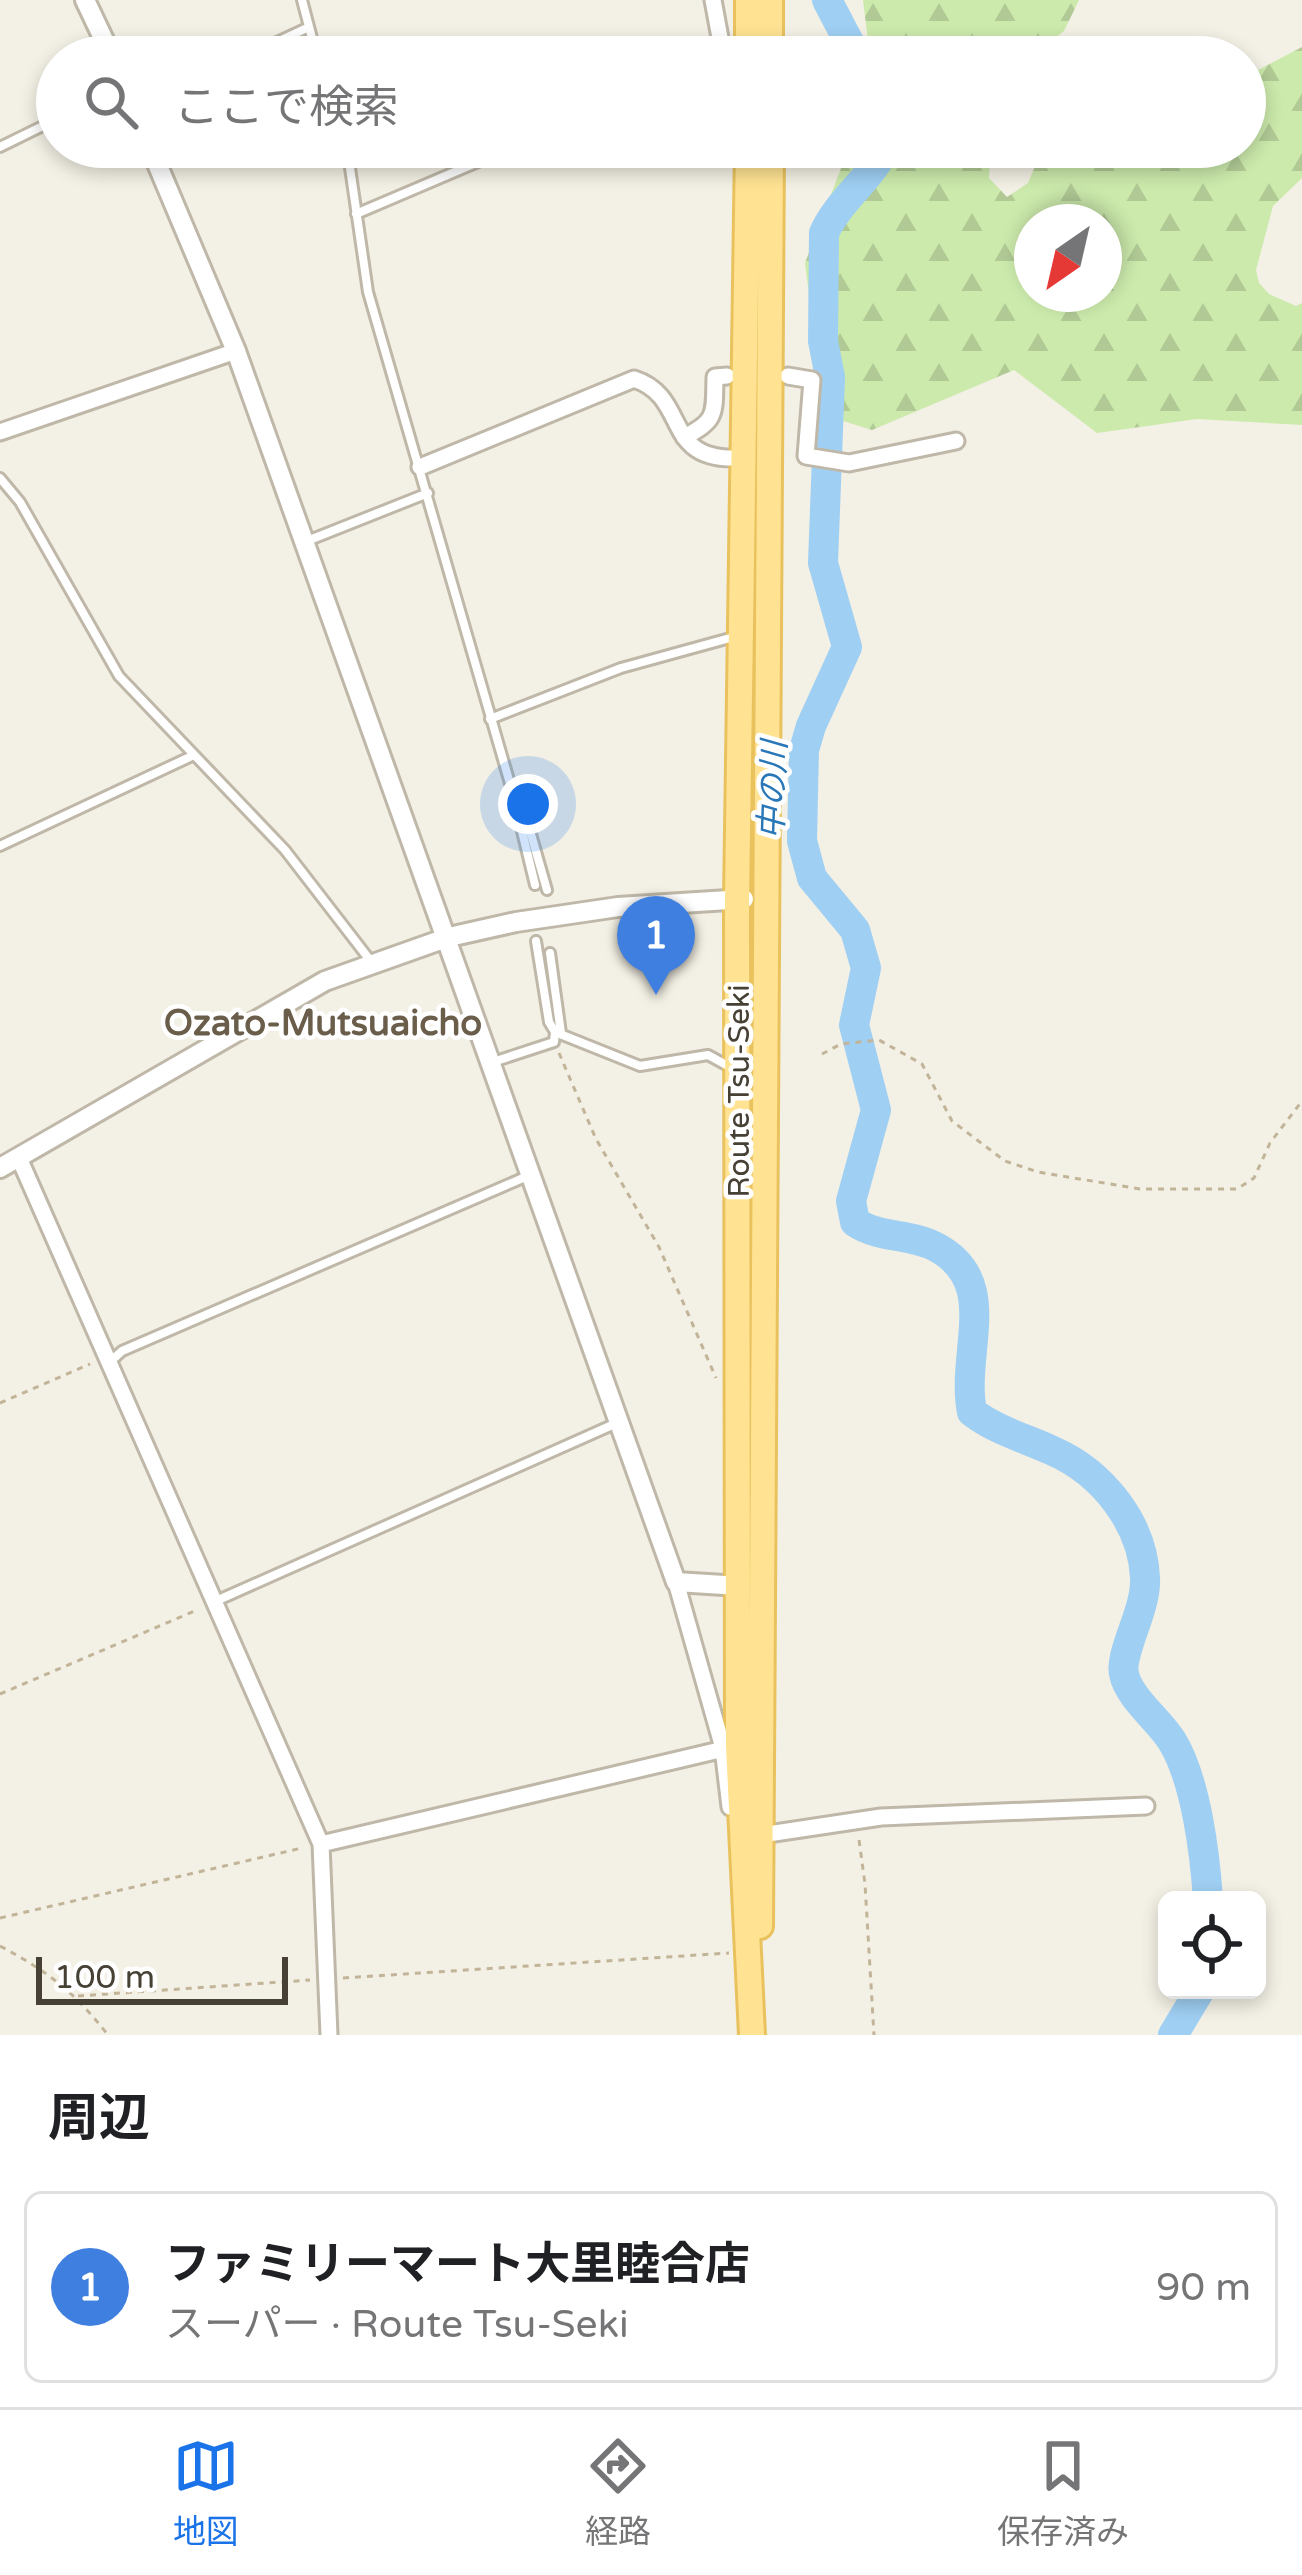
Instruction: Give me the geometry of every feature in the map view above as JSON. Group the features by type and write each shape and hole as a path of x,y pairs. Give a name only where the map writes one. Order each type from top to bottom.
{"main road":[{"path":"744,36 748,0"},
{"path":"751,36 770,0"},
{"name":"Route Tsu-Seki","path":"748,168 737,898 740,1745 745,1923 755,2035"},
{"name":"Route Tsu-Seki","path":"755,2035 760,1835 740,1745 767,902 771,168"}],"street":[{"path":"85,0 102,36"},
{"path":"713,0 731,36"},
{"path":"159,168 236,351 676,1582 740,1745 321,1844"},
{"path":"0,432 236,351"},
{"path":"684,437 710,422 716,377 727,376"},
{"path":"788,376 812,380 806,456 837,463 866,461 956,442"},
{"path":"420,467 634,379 662,397 684,437 700,454 733,458"},
{"path":"0,1168 325,981 449,937 618,907 737,898 767,902"},
{"path":"19,1157 321,1844 329,2035"},
{"path":"676,1582 740,1586"},
{"path":"760,1835 857,1820 1146,1806"}],"lane":[{"path":"302,0 311,36"},
{"path":"289,36 308,27"},
{"path":"0,147 36,129"},
{"path":"350,168 368,292 535,885"},
{"path":"356,214 464,168"},
{"path":"0,478 20,502 119,676 312,880 373,964"},
{"path":"306,542 428,493"},
{"path":"490,719 621,668 730,638"},
{"path":"0,846 195,755"},
{"path":"513,794 525,813 548,890"},
{"path":"536,940 549,1022 557,1036 640,1066 708,1055 740,1072"},
{"path":"550,953 557,1036"},
{"path":"491,1062 557,1036"},
{"path":"109,1359 532,1174"},
{"path":"215,1602 621,1421"}],"path":[{"path":"557,1036 596,1139 658,1247 722,1390"},
{"path":"822,1054 841,1044 879,1040 922,1064 952,1121 1005,1161 1038,1172 1140,1189 1237,1189 1254,1178 1270,1143 1302,1101"},
{"path":"0,1403 109,1359"},
{"path":"0,1694 215,1602"},
{"path":"857,1820 866,1883 874,2035"},
{"path":"0,1918 321,1844"},
{"path":"0,1946 37,1965 78,1996 108,2035"},
{"path":"78,1996 747,1952"}],"green space":[{"path":"863,0 1079,0 1058,36 867,36"},
{"path":"1302,47 1302,178 1273,206 1256,270 1269,294 1296,306 1302,303 1302,425 1197,419 1097,433 1014,370 872,430 824,415 805,263 841,168 990,168 989,178 1007,197 1028,183 1034,168 1266,168 1266,66"}],"waterway":[{"name":"中の川","path":"827,0 846,36"},
{"name":"中の川","path":"873,168 824,233 823,341 830,377 823,563 847,647 804,750 802,841 812,878 855,930 866,968 854,1025 876,1110 851,1201 855,1222 936,1247 956,1262 968,1279 973,1299 972,1412 1071,1461 1104,1487 1128,1520 1143,1558 1145,1578 1124,1674 1180,1757 1202,1840 1207,1891"},
{"name":"中の川","path":"1173,2035 1195,1999"}],"place":[{"name":"ファミリーマート大里睦合店","path":"656,995"}],"district":[{"name":"Ozato-Mutsuaicho","path":"323,1022"}]}
